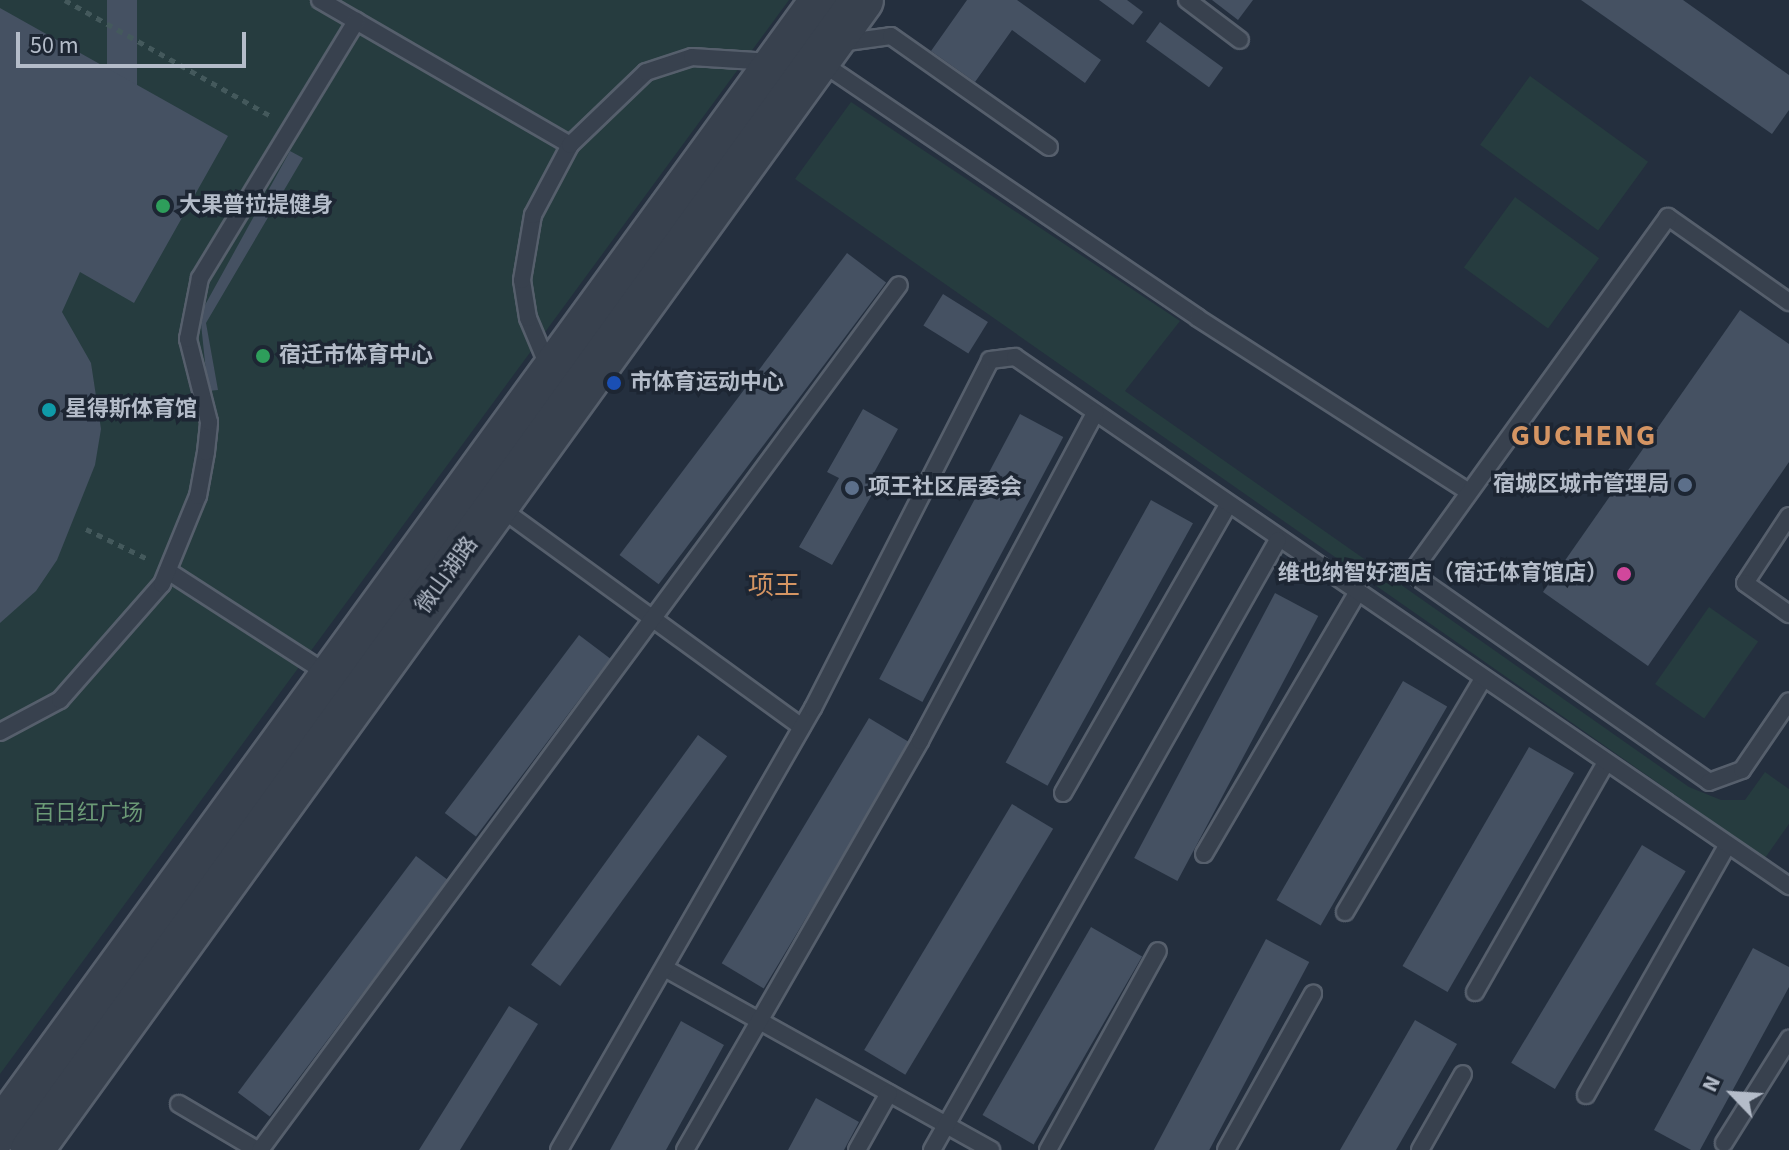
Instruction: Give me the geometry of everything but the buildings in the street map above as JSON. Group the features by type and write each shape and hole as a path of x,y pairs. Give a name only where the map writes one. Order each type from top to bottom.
{"street":[{"name":"微山湖路","path":"18,1140 804,53 822,0"},
{"name":"微山湖路","path":"18,1140 331,676 483,496 551,374 804,53 862,0"}],"lane":[{"path":"320,0 570,145"},
{"path":"1187,0 1240,40"},
{"path":"0,732 60,700 168,571 198,496 209,422 188,339 191,307 200,278 356,21"},
{"path":"551,374 528,318 522,280 533,215 570,145 608,102 659,66 713,55 804,53 891,36 1049,147"},
{"path":"804,53 1467,491"},
{"path":"1789,302 1668,217 1467,491 1411,573 1698,778 1718,781 1742,770 1789,701"},
{"path":"179,1104 258,1150 899,285"},
{"path":"559,1150 666,969 802,727 990,360 1015,357 1726,848 1789,886"},
{"path":"685,1150 920,741 1095,413"},
{"path":"483,496 802,727"},
{"path":"1063,793 1228,505"},
{"path":"1789,516 1745,583 1789,614"},
{"path":"932,1150 1278,540"},
{"path":"168,571 331,676"},
{"path":"1204,854 1357,593"},
{"path":"1345,912 1482,680"},
{"path":"1475,992 1605,764"},
{"path":"1586,1095 1726,848"},
{"path":"1048,1150 1158,951"},
{"path":"666,969 991,1150"},
{"path":"1226,1150 1313,994"},
{"path":"1724,1143 1789,1039"},
{"path":"1420,1150 1463,1074"},
{"path":"857,1150 889,1093"}],"path":[{"path":"65,0 291,127"},
{"path":"86,529 168,571"}],"green space":[{"name":"宿迁市体育中心","path":"0,0 789,0 0,1074"},
{"path":"1530,76 1648,162 1598,231 1480,145"},
{"path":"851,102 1180,321 1125,391 1689,787 1721,800 1745,800 1765,772 1789,789 1789,824 1765,858 795,179"},
{"path":"1515,197 1599,258 1548,329 1464,267"},
{"path":"1709,607 1758,641 1704,718 1655,684"}],"place":[{"name":"大果普拉提健身","path":"163,206"},
{"name":"宿迁市体育中心","path":"263,356"},
{"name":"市体育运动中心","path":"614,383"},
{"name":"星得斯体育馆","path":"49,410"},
{"name":"宿城区城市管理局","path":"1685,485"},
{"name":"项王社区居委会","path":"852,488"},
{"name":"维也纳智好酒店（宿迁体育馆店）","path":"1624,574"}],"district":[{"name":"GUCHENG","path":"1584,436"},
{"name":"项王","path":"774,586"}],"park label":[{"name":"百日红广场","path":"88,814"}]}
